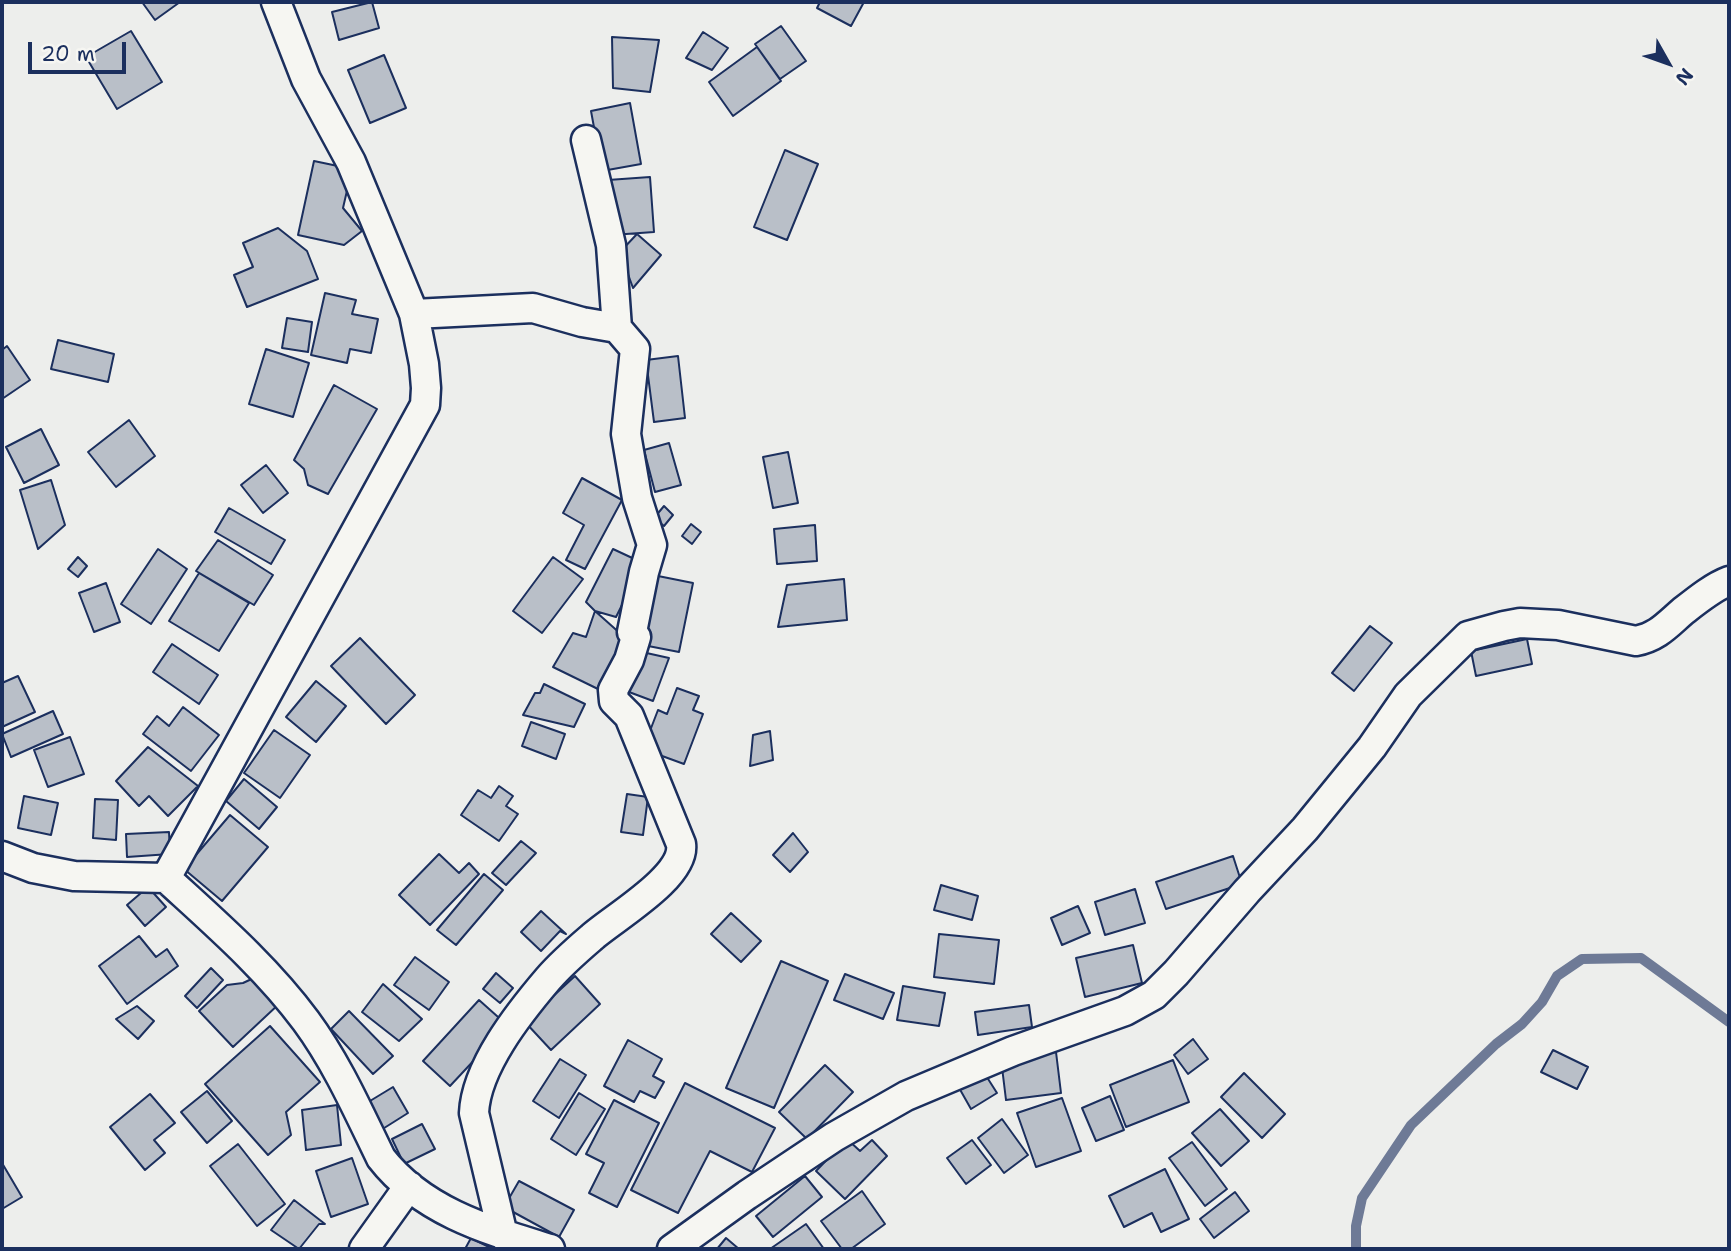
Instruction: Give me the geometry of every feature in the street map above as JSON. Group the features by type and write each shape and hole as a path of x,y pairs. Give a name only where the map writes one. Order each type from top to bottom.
{"street":[{"path":"166,878 425,405 426,388 414,314 351,162 306,79 276,2"},
{"path":"503,1235 474,1113 474,1102 484,1074 518,1018 549,978 592,937 660,883 675,866 682,850 629,716 614,701 613,690 629,660 636,637 632,632 652,545 638,498 626,434 635,349 618,328 611,245 586,140"},
{"path":"414,314 533,308 618,328"},
{"path":"672,1249 834,1137 906,1096 1013,1051 1125,1012 1154,995 1176,974 1247,891 1305,829 1372,747 1408,695 1468,636 1520,624 1558,625 1636,641 1644,640 1729,581"},
{"path":"2,856 33,868 74,876 166,878 251,956 306,1021 332,1062 381,1158 392,1171 450,1214 484,1230 550,1249"},
{"path":"364,1249 409,1186"}],"building":[{"path":"142,2 180,2 155,20"},
{"path":"372,2 379,28 339,40 332,12"},
{"path":"820,2 864,2 851,26 817,8"},
{"path":"781,26 806,61 780,79 755,44"},
{"path":"131,31 162,82 117,109 86,57"},
{"path":"703,32 728,48 712,70 686,58"},
{"path":"612,37 659,40 650,92 613,88"},
{"path":"757,47 781,81 733,116 709,82"},
{"path":"384,55 406,108 370,123 348,70"},
{"path":"630,103 641,164 602,171 591,111"},
{"path":"785,150 818,164 787,240 754,227"},
{"path":"314,161 352,169 343,208 362,231 344,245 298,235"},
{"path":"650,177 654,232 612,235 608,180"},
{"path":"278,228 307,251 318,279 247,307 234,275 253,267 243,243"},
{"path":"637,234 661,255 633,288 620,252"},
{"path":"325,293 356,300 352,314 378,319 371,353 350,349 347,363 311,355"},
{"path":"287,318 312,322 308,352 282,348"},
{"path":"58,340 114,354 108,382 51,369"},
{"path":"7,346 30,380 2,399 2,350"},
{"path":"266,349 309,363 293,417 249,404"},
{"path":"678,356 685,418 654,422 646,360"},
{"path":"334,385 377,409 328,494 308,485 304,469 294,460"},
{"path":"129,420 155,456 116,487 88,452"},
{"path":"41,429 59,465 24,483 6,447"},
{"path":"669,443 681,485 655,492 644,450"},
{"path":"788,452 798,503 773,508 763,457"},
{"path":"266,465 288,493 263,513 241,485"},
{"path":"582,478 622,500 585,569 566,560 584,525 563,513"},
{"path":"51,480 65,525 38,549 20,490"},
{"path":"664,506 673,515 664,526 654,518"},
{"path":"229,508 285,540 271,564 215,532"},
{"path":"691,524 701,532 692,544 682,536"},
{"path":"815,525 817,561 777,564 774,529"},
{"path":"218,540 273,575 254,605 196,571"},
{"path":"158,549 187,569 151,624 121,604"},
{"path":"613,549 643,563 616,617 595,611 586,602"},
{"path":"78,557 87,566 78,577 68,569"},
{"path":"553,557 583,579 542,633 513,611"},
{"path":"199,573 249,603 219,651 169,621"},
{"path":"658,576 693,583 679,652 643,645"},
{"path":"844,579 847,620 778,627 787,585"},
{"path":"106,583 120,622 94,632 79,593"},
{"path":"595,611 631,643 600,690 553,667 573,633 586,637"},
{"path":"1370,626 1392,643 1354,691 1332,673"},
{"path":"360,638 415,695 386,724 331,666"},
{"path":"1527,639 1532,664 1476,676 1471,651"},
{"path":"172,644 218,675 199,704 153,672"},
{"path":"642,652 669,658 653,701 629,692"},
{"path":"18,676 35,712 2,727 2,683"},
{"path":"316,681 346,706 316,742 286,717"},
{"path":"544,684 585,704 574,727 523,715 535,693 540,693"},
{"path":"677,688 699,696 693,710 703,714 684,764 643,749 658,710 667,714"},
{"path":"183,707 219,735 191,771 143,734 157,716 169,726"},
{"path":"53,711 63,734 11,757 2,734"},
{"path":"531,722 565,734 556,759 522,746"},
{"path":"274,730 310,755 280,798 244,773"},
{"path":"770,731 773,760 750,766 753,735"},
{"path":"70,737 84,774 48,787 34,750"},
{"path":"148,747 198,786 168,816 149,796 139,806 116,781"},
{"path":"244,779 277,807 259,829 226,801"},
{"path":"499,786 513,796 506,806 518,814 499,841 461,815 478,790 491,798"},
{"path":"627,794 648,797 643,835 621,832"},
{"path":"24,796 58,803 51,835 18,828"},
{"path":"95,799 118,800 116,840 93,838"},
{"path":"230,815 268,847 222,901 184,869"},
{"path":"169,832 170,854 127,857 126,834"},
{"path":"793,833 808,852 790,872 773,855"},
{"path":"521,841 536,853 506,885 492,873"},
{"path":"439,854 459,873 469,863 479,874 430,925 399,895"},
{"path":"1233,856 1242,884 1166,909 1156,882"},
{"path":"484,874 503,890 456,945 437,930"},
{"path":"941,885 978,896 972,920 934,910"},
{"path":"148,887 166,907 145,926 127,905"},
{"path":"1135,889 1145,923 1105,935 1095,902"},
{"path":"1078,906 1090,933 1062,945 1051,918"},
{"path":"541,911 566,934 560,931 541,951 521,932"},
{"path":"731,913 761,941 741,962 711,934"},
{"path":"939,934 999,940 994,984 934,977"},
{"path":"139,936 156,957 167,949 178,966 127,1004 99,966"},
{"path":"1133,945 1142,983 1085,997 1076,958"},
{"path":"415,957 449,982 429,1010 394,985"},
{"path":"781,961 828,981 774,1108 726,1088"},
{"path":"211,968 223,980 197,1008 185,996"},
{"path":"496,973 513,988 500,1003 483,989"},
{"path":"845,974 894,993 883,1019 834,1000"},
{"path":"575,976 600,1004 551,1050 525,1022"},
{"path":"256,977 280,1003 233,1047 199,1011 227,985 243,983"},
{"path":"383,984 422,1019 399,1041 362,1012"},
{"path":"903,986 945,993 939,1026 897,1020"},
{"path":"479,1000 507,1025 450,1086 423,1061"},
{"path":"1029,1005 1032,1027 978,1035 975,1012"},
{"path":"137,1006 154,1021 138,1039 116,1019"},
{"path":"349,1011 393,1056 373,1074 331,1029"},
{"path":"270,1026 320,1082 286,1112 291,1135 268,1155 205,1084"},
{"path":"1193,1039 1208,1059 1188,1074 1174,1055"},
{"path":"628,1040 662,1059 653,1076 664,1082 655,1098 640,1091 634,1102 604,1086"},
{"path":"1553,1050 1588,1067 1577,1089 1541,1072"},
{"path":"1056,1052 1061,1093 1006,1100 1001,1059"},
{"path":"560,1059 586,1075 559,1118 533,1101"},
{"path":"1173,1060 1189,1102 1126,1127 1110,1085"},
{"path":"825,1065 853,1092 807,1139 779,1112"},
{"path":"983,1071 997,1093 971,1109 958,1086"},
{"path":"1244,1073 1285,1114 1262,1138 1221,1097"},
{"path":"685,1083 775,1128 752,1172 710,1151 678,1213 631,1190"},
{"path":"393,1087 408,1113 381,1130 365,1104"},
{"path":"207,1091 232,1121 207,1143 181,1112"},
{"path":"579,1093 605,1109 576,1155 551,1139"},
{"path":"150,1094 175,1123 154,1140 165,1153 145,1170 110,1127"},
{"path":"1110,1096 1124,1130 1096,1141 1082,1108"},
{"path":"1062,1098 1081,1151 1036,1167 1017,1113"},
{"path":"614,1100 659,1123 617,1207 589,1193 604,1163 586,1154"},
{"path":"337,1105 341,1145 306,1150 302,1110"},
{"path":"1220,1109 1249,1141 1221,1166 1192,1133"},
{"path":"1002,1119 1028,1155 1004,1173 978,1138"},
{"path":"422,1124 435,1149 404,1164 392,1139"},
{"path":"847,1139 860,1151 872,1140 887,1156 845,1199 816,1171"},
{"path":"972,1140 991,1165 966,1184 947,1158"},
{"path":"1192,1142 1227,1189 1205,1206 1169,1158"},
{"path":"238,1144 285,1204 257,1226 210,1166"},
{"path":"352,1158 368,1204 331,1217 316,1171"},
{"path":"2,1163 22,1197 2,1209"},
{"path":"1165,1169 1189,1219 1161,1232 1152,1213 1124,1227 1109,1196"},
{"path":"805,1176 822,1197 773,1237 756,1216"},
{"path":"519,1181 574,1210 559,1237 504,1207"},
{"path":"862,1191 885,1224 851,1249 842,1249 821,1221"},
{"path":"1235,1192 1249,1211 1214,1238 1200,1219"},
{"path":"294,1200 325,1224 319,1224 299,1249 271,1230"},
{"path":"806,1224 824,1249 770,1249"},
{"path":"471,1238 493,1249 465,1249"},
{"path":"726,1238 739,1249 717,1249"}],"waterway":[{"path":"1356,1249 1356,1226 1362,1198 1411,1125 1496,1044 1522,1024 1542,1002 1557,976 1582,959 1641,958 1729,1022"}]}
